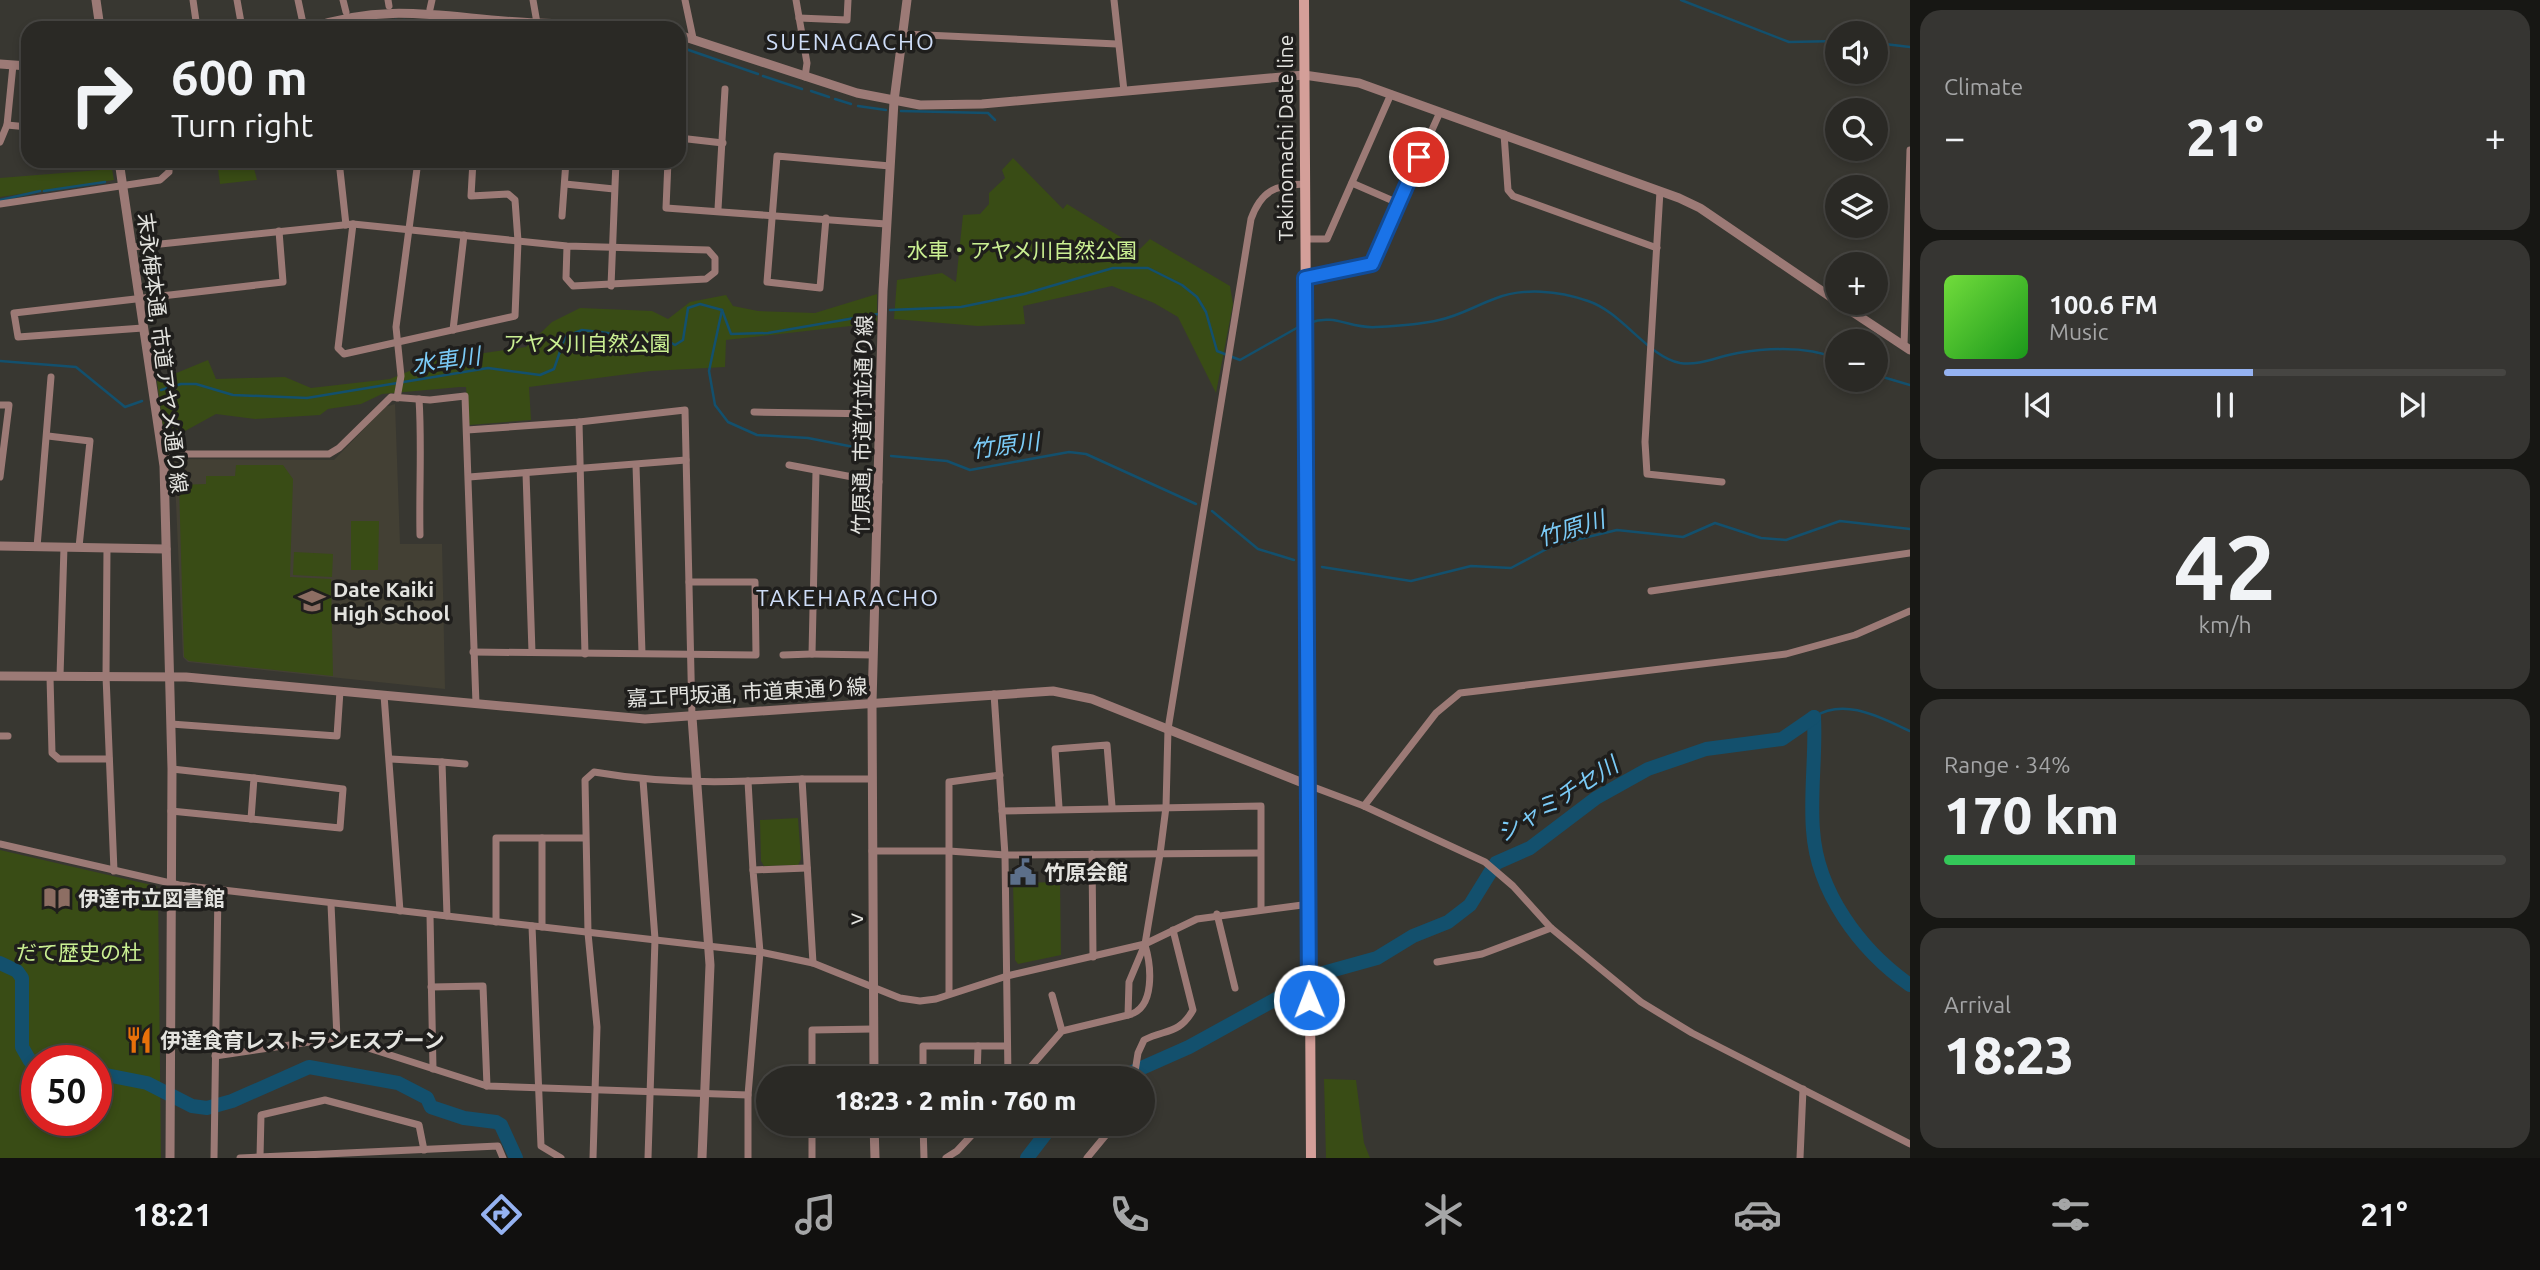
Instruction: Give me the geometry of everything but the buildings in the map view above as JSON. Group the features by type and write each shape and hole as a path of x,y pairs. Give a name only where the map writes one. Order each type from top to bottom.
{"main road":[{"name":"Takinomachi Date line","path":"1304,0 1311,1158"}],"street":[{"path":"96,0 99,21"},
{"path":"193,0 196,21"},
{"path":"237,0 241,21"},
{"path":"298,0 302,21"},
{"path":"343,0 346,12"},
{"path":"533,0 537,21"},
{"path":"685,0 693,38"},
{"path":"796,0 807,63 805,76"},
{"path":"799,18 847,20 848,0"},
{"name":"竹原通, 市道竹並通り線","path":"872,851 873,655 887,224 894,101 908,0"},
{"path":"1114,0 1124,91"},
{"path":"331,21 346,12 389,3 431,4 481,21"},
{"path":"904,34 1117,44"},
{"path":"686,36 805,76 894,101 954,105 1304,75 1339,79 1391,94 1504,134 1700,208 1825,293"},
{"path":"0,64 21,66"},
{"path":"0,142 7,125 13,65"},
{"path":"718,209 725,89"},
{"path":"1305,239 1327,239 1391,94"},
{"path":"1305,278 1372,264 1440,112"},
{"path":"7,125 21,126"},
{"path":"1504,134 1508,190 1513,196 1657,248"},
{"path":"686,139 723,143"},
{"path":"1907,348 1910,150"},
{"path":"826,218 820,288 767,282 777,156 890,166"},
{"name":"末永梅本通, 市道アヤメ通り線","path":"120,168 162,454 172,769 170,1158"},
{"path":"0,204 160,180 169,172 169,168"},
{"path":"340,168 349,225 338,348 344,354 515,316 518,241 515,200 508,194 471,196 473,168"},
{"path":"397,398 400,383 396,343 417,168"},
{"path":"562,216 566,168"},
{"path":"611,286 616,168"},
{"path":"668,168 666,208 718,209 887,224"},
{"path":"1352,183 1398,203"},
{"path":"565,184 614,189"},
{"path":"1128,1015 1129,982 1145,944 1160,854 1166,807 1168,729 1251,219 1257,202 1271,189 1304,184"},
{"path":"1660,191 1646,408 1647,474 1722,482"},
{"path":"132,247 349,225 567,246 708,250 715,258 715,272 706,279 573,286 566,278 567,246"},
{"path":"144,328 18,337 14,313 283,282 279,231"},
{"path":"453,330 464,235"},
{"path":"1858,315 1907,348"},
{"path":"37,547 51,377"},
{"path":"162,454 329,454 339,448 379,405 391,397 419,399 465,396 476,704"},
{"path":"419,399 422,448 419,466 421,535"},
{"path":"0,405 9,405 0,477"},
{"path":"467,430 579,422 685,410 692,717 708,945 702,1158"},
{"path":"754,412 880,415"},
{"path":"579,422 585,654"},
{"path":"48,436 90,441 79,547"},
{"path":"469,477 686,460"},
{"path":"636,465 642,653"},
{"path":"789,465 879,482"},
{"path":"812,654 816,471"},
{"path":"526,473 532,652"},
{"path":"0,546 166,549"},
{"path":"64,547 52,753 59,759 109,759"},
{"path":"107,548 106,676 114,871"},
{"path":"1651,591 1910,553"},
{"path":"473,652 756,655 755,582 689,582"},
{"path":"1364,807 1436,713 1460,693 1786,654 1854,635 1910,611"},
{"path":"783,655 873,655"},
{"name":"嘉エ門坂通, 市道東通り線","path":"0,676 170,677 645,719 994,694 1069,692 1308,785"},
{"path":"171,724 337,736 340,691"},
{"path":"994,694 1005,855 1008,1066"},
{"path":"384,695 391,759 400,911"},
{"path":"1059,807 1055,749 1107,745 1112,806"},
{"path":"391,759 465,764"},
{"path":"442,762 447,916"},
{"path":"171,811 340,828 343,789 172,769"},
{"path":"593,1158 597,1027 588,933 585,779 594,772 643,780 697,783 871,779"},
{"path":"949,993 949,782 1000,775"},
{"path":"251,819 254,778"},
{"path":"802,779 813,963"},
{"path":"643,780 655,939 648,1158"},
{"path":"748,781 760,952 748,1096 748,1158"},
{"path":"1308,785 1364,807 1485,862 1500,874 1551,928 1622,987 1670,1021 1910,1144"},
{"path":"1002,811 1059,807 1261,806 1261,908"},
{"path":"496,922 496,838 585,838"},
{"path":"542,838 542,927"},
{"path":"0,844 170,884 760,952 813,963 900,998 920,1001 936,999 1006,976 1145,944 1197,919 1217,914 1310,904"},
{"path":"872,851 949,850 1005,855 1260,853"},
{"name":"ｖ","path":"872,851 873,987"},
{"path":"1091,854 1093,957"},
{"path":"753,870 807,868"},
{"path":"214,1158 218,890"},
{"path":"331,904 337,1038"},
{"path":"1217,914 1236,988"},
{"path":"430,915 433,1069"},
{"path":"532,926 541,1146 561,1158"},
{"path":"1437,962 1482,954 1551,928"},
{"path":"1136,1066 1144,1040 1169,1033 1183,1024 1192,1010 1173,930"},
{"path":"1031,1066 1062,1031 1128,1015 1139,1009 1149,985 1150,961 1145,944"},
{"path":"431,987 483,986 487,1086"},
{"path":"873,987 874,1066"},
{"path":"1052,995 1062,1031"},
{"path":"812,1066 812,1030 873,1029"},
{"path":"215,1056 337,1038 487,1086 748,1096"},
{"path":"923,1066 923,1046 1007,1046"},
{"path":"978,1046 978,1066"},
{"path":"1800,1158 1804,1088"},
{"path":"260,1157 261,1115 325,1100 419,1125 424,1150"},
{"path":"812,1136 812,1158"},
{"path":"874,1136 875,1158"},
{"path":"923,1136 924,1158"},
{"path":"946,1158 957,1152 971,1136"},
{"path":"1087,1158 1105,1136"},
{"path":"240,1158 498,1146 503,1158"}],"shaded area":[{"name":"Date Kaiki High School","path":"395,404 400,544 442,544 445,689 188,662 183,657 174,459 334,460 385,407"}],"green space":[{"name":"水車・アヤメ川自然公園","path":"1013,158 1063,209 1067,204 1140,249 1150,239 1230,286 1233,304 1216,393 1178,317 1154,303 1112,286 1023,306 1025,324 978,326 894,319 897,280 942,273 956,282 963,215 980,214 989,204 989,193 1005,178 1002,170"},
{"path":"218,168 254,168 257,180 220,184"},
{"path":"112,169 114,180 0,197 0,178"},
{"name":"アヤメ川自然公園","path":"877,294 877,323 726,340 725,367 651,371 529,387 531,420 469,425 466,387 460,387 382,394 361,404 328,409 320,415 255,419 216,414 165,442 157,381 208,360 216,379 285,377 311,388 390,379 436,360 526,347 552,322 580,308 652,311 668,319 690,302 726,295 733,306 758,311 815,313"},
{"path":"236,465 283,465 293,479 290,577 331,579 333,676 189,661 184,657 179,485 206,484 206,476 235,476"},
{"path":"351,521 379,521 378,570 351,570"},
{"path":"294,552 333,554 332,577 293,575"},
{"path":"798,818 801,859 798,865 764,866 761,861 760,820"},
{"name":"だて歴史の杜","path":"0,850 156,886 158,889 161,1158 0,1158"},
{"path":"1060,882 1061,955 1018,964 1015,960 1013,883"},
{"path":"1324,1079 1356,1080 1364,1143 1370,1158 1326,1158"}],"waterway":[{"path":"1681,0 1789,42 1825,41"},
{"path":"390,21 396,20"},
{"path":"404,20 411,21"},
{"path":"1888,44 1910,47"},
{"path":"686,49 758,74"},
{"path":"763,76 802,89"},
{"path":"811,91 829,97"},
{"path":"835,99 851,104"},
{"path":"858,106 886,110"},
{"path":"901,111 988,113 995,120"},
{"path":"44,191 105,182"},
{"path":"0,200 40,191"},
{"path":"890,310 961,307 1024,294 1113,268 1148,268 1182,285 1197,297 1206,312 1217,351 1240,360 1302,325"},
{"path":"1309,323 1335,320 1367,327 1431,322 1505,295 1541,292 1577,298 1600,307 1657,352 1680,363 1695,363 1738,353 1775,349 1825,355"},
{"name":"水車川","path":"161,390 181,384 196,384 233,395 307,398 488,368 540,375 554,369 565,337 582,330 634,336 656,334 675,345 683,340 688,308 700,304 722,310"},
{"name":"竹原川","path":"722,310 709,371 715,405 728,422 757,435 808,438 869,450"},
{"path":"722,310 731,334 768,333 878,314"},
{"name":"水車川","path":"0,361 76,367 125,407 142,401"},
{"path":"1888,379 1910,385"},
{"name":"竹原川","path":"891,456 947,461 970,470 1069,452 1086,454 1196,504"},
{"name":"竹原川","path":"1212,511 1258,549 1294,560"},
{"name":"竹原川","path":"1322,567 1411,581 1471,566 1511,568 1554,545 1617,530 1683,537 1715,523 1761,538 1786,540 1840,521 1910,529"},
{"path":"1814,717 1826,711 1850,709 1910,731"},
{"name":"シャミチセ川","path":"1814,717 1813,830 1823,875 1832,897 1858,937 1874,955 1910,985"},
{"name":"シャミチセ川","path":"1146,1066 1189,1047 1323,973 1377,958 1413,936 1448,922 1470,905 1496,863 1530,848 1596,798 1648,769 1706,749 1782,739 1814,717"},
{"path":"0,963 17,971 22,978 22,1045"},
{"path":"112,1076 147,1083 192,1106 207,1108 232,1101 309,1067 398,1083 427,1098 431,1107 464,1118 501,1125 516,1158"},
{"name":"シャミチセ川","path":"1027,1158 1044,1136"}],"place":[{"name":"Date Kaiki High School","path":"312,601"},
{"name":"竹原会館","path":"1023,872"},
{"name":"伊達市立図書館","path":"57,898"},
{"name":"伊達食育レストランEスプーン","path":"139,1040"}],"district":[{"name":"SUENAGACHO","path":"851,41"},
{"name":"TAKEHARACHO","path":"848,597"}],"route":[{"path":"1309,1000 1305,278 1372,264 1419,157"}]}
